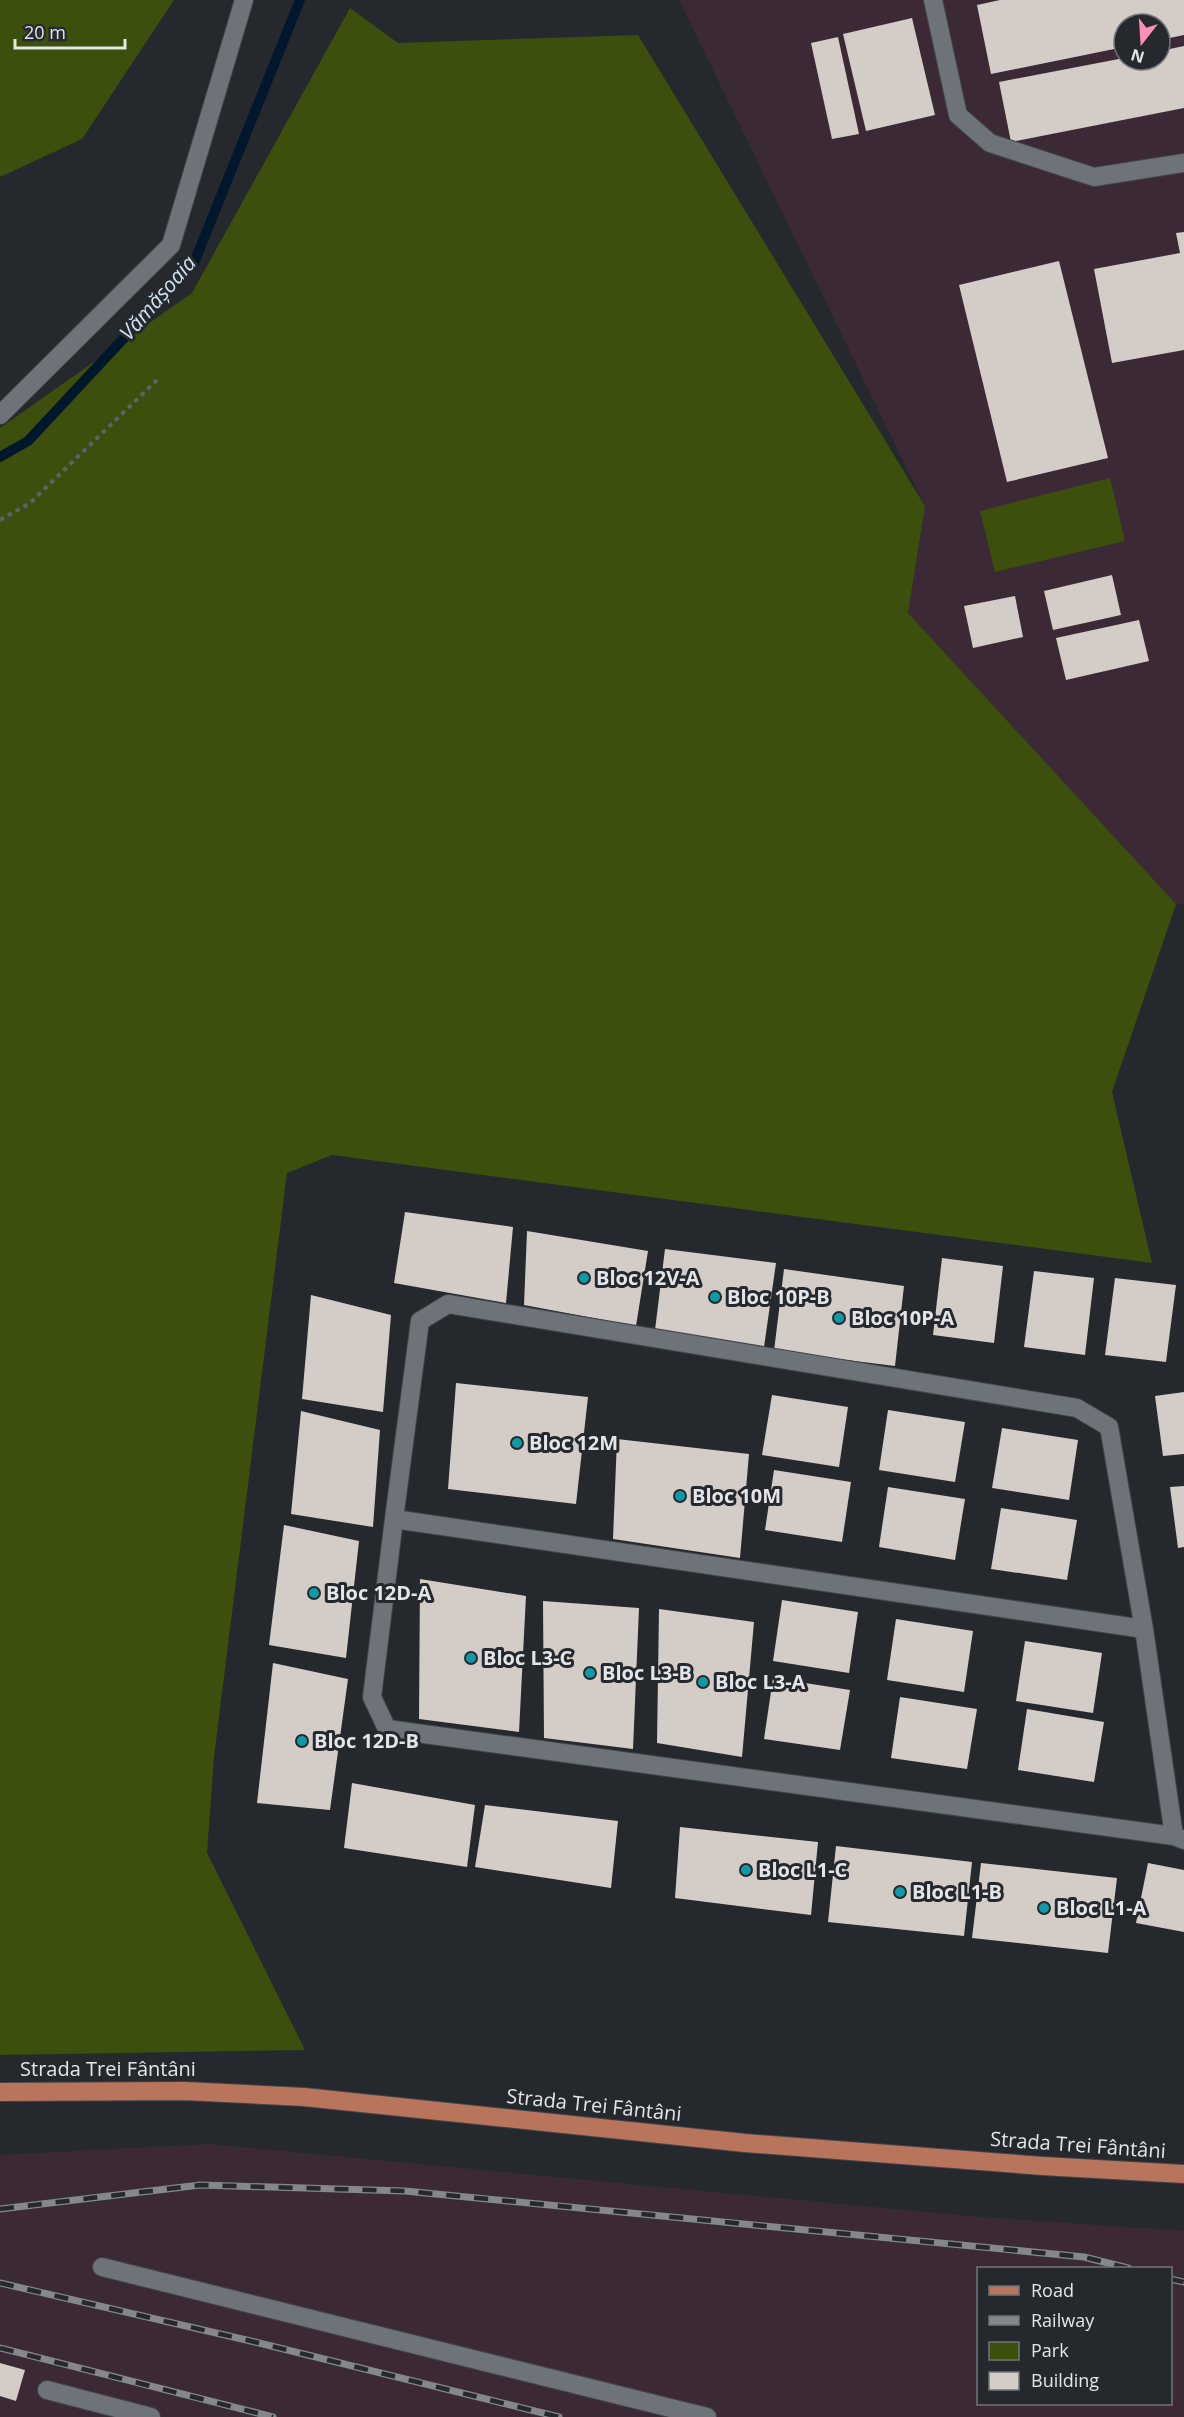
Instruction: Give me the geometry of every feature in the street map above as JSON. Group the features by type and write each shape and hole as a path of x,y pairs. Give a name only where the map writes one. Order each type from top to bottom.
{"main road":[{"name":"Strada Trei Fântâni","path":"0,2092 184,2091 304,2097 756,2144 1043,2166 1184,2174"}],"street":[{"path":"0,415 171,245 244,0"},
{"path":"933,0 958,115 990,143 1094,177 1184,163"},
{"path":"448,1304 1077,1408 1109,1427 1179,1838 387,1730 372,1697 394,1519 420,1321 448,1304"},
{"path":"394,1519 1144,1629"},
{"path":"102,2267 707,2417"},
{"path":"47,2390 151,2417"}],"path":[{"path":"0,520 30,503 157,380"}],"shaded area":[{"path":"679,0 1184,0 1184,905 1176,904 908,613 925,506"},
{"path":"208,2144 968,2216 1184,2231 1184,2417 0,2417 0,2155"}],"green space":[{"path":"0,0 174,0 82,139 0,177"},
{"path":"350,8 398,43 638,35 925,506 908,613 1176,904 1112,1092 1152,1263 332,1155 287,1173 214,1757 207,1853 305,2050 0,2055 0,428 192,293"},
{"path":"1110,478 1125,541 995,572 980,511"}],"building":[{"path":"1000,0 1184,0 1184,35 1172,38 1172,12 1112,12 1112,49 991,74 977,5"},
{"path":"912,18 935,115 866,131 843,34"},
{"path":"838,37 859,134 832,139 811,43"},
{"path":"1184,46 1184,108 1011,142 999,82 1112,60 1112,72 1172,72 1172,48"},
{"path":"1184,232 1184,350 1112,363 1094,269 1180,253 1176,233"},
{"path":"1059,261 1108,458 1007,482 959,285"},
{"path":"1112,575 1121,615 1053,630 1044,591"},
{"path":"1015,596 1023,637 973,648 964,606"},
{"path":"1139,620 1149,661 1066,680 1056,638"},
{"path":"405,1212 513,1227 506,1303 394,1283"},
{"name":"Bloc 12V-A","path":"527,1231 648,1251 636,1326 524,1305"},
{"name":"Bloc 10P-B","path":"665,1249 776,1263 764,1347 655,1330"},
{"path":"942,1258 1003,1266 994,1343 933,1335"},
{"name":"Bloc 10P-A","path":"784,1269 904,1286 895,1366 774,1351"},
{"path":"1034,1271 1094,1278 1085,1355 1024,1347"},
{"path":"1115,1278 1176,1285 1166,1362 1105,1355"},
{"path":"311,1295 391,1315 383,1412 302,1399"},
{"name":"Bloc 12M","path":"456,1383 588,1397 576,1504 448,1489"},
{"path":"1184,1392 1184,1454 1163,1456 1155,1396"},
{"path":"772,1395 848,1407 839,1467 762,1455"},
{"path":"888,1410 965,1422 955,1482 879,1470"},
{"path":"301,1411 380,1430 373,1527 291,1514"},
{"path":"1002,1428 1078,1440 1069,1500 992,1488"},
{"name":"Bloc 10M","path":"617,1439 749,1454 740,1558 613,1539"},
{"path":"774,1470 851,1482 842,1542 765,1530"},
{"path":"1184,1486 1184,1547 1178,1548 1170,1487"},
{"path":"888,1487 965,1499 955,1560 879,1547"},
{"path":"1001,1508 1077,1520 1067,1580 991,1569"},
{"name":"Bloc 12D-A","path":"284,1525 359,1541 346,1658 269,1645"},
{"name":"Bloc L3-C","path":"420,1579 526,1596 519,1732 419,1719"},
{"path":"782,1600 858,1612 849,1673 773,1661"},
{"name":"Bloc L3-B","path":"543,1601 639,1608 633,1749 544,1738"},
{"name":"Bloc L3-A","path":"659,1609 754,1622 742,1757 657,1743"},
{"path":"896,1619 973,1631 964,1692 887,1680"},
{"path":"1025,1641 1102,1653 1093,1713 1016,1701"},
{"name":"Bloc 12D-B","path":"273,1663 348,1679 330,1810 257,1803"},
{"path":"773,1678 850,1690 840,1750 764,1739"},
{"path":"900,1697 977,1709 967,1769 891,1758"},
{"path":"1027,1709 1104,1722 1094,1782 1018,1770"},
{"path":"352,1783 475,1805 467,1867 344,1848"},
{"path":"485,1805 618,1821 611,1888 475,1867"},
{"name":"Bloc L1-C","path":"680,1827 818,1842 811,1915 675,1898"},
{"name":"Bloc L1-B","path":"836,1846 972,1862 964,1936 828,1922"},
{"name":"Bloc L1-A","path":"981,1863 1117,1878 1108,1953 972,1938"},
{"path":"1148,1863 1184,1870 1184,1932 1136,1923"},
{"path":"0,2363 25,2370 16,2401 0,2396"}],"waterway":[{"name":"Vămășoaia","path":"0,457 28,441 194,263 300,0"}],"railway":[{"path":"0,2209 200,2185 405,2191 1084,2257 1124,2267"},
{"path":"1172,2279 1184,2282"},
{"path":"0,2283 255,2342 559,2417"},
{"path":"0,2348 273,2417"}],"place":[{"name":"Bloc 12V-A","path":"584,1278"},
{"name":"Bloc 10P-B","path":"715,1297"},
{"name":"Bloc 10P-A","path":"839,1318"},
{"name":"Bloc 12M","path":"517,1443"},
{"name":"Bloc 10M","path":"680,1496"},
{"name":"Bloc 12D-A","path":"314,1593"},
{"name":"Bloc L3-C","path":"471,1658"},
{"name":"Bloc L3-B","path":"590,1673"},
{"name":"Bloc L3-A","path":"703,1682"},
{"name":"Bloc 12D-B","path":"302,1741"},
{"name":"Bloc L1-C","path":"746,1870"},
{"name":"Bloc L1-B","path":"900,1892"},
{"name":"Bloc L1-A","path":"1044,1908"}]}
